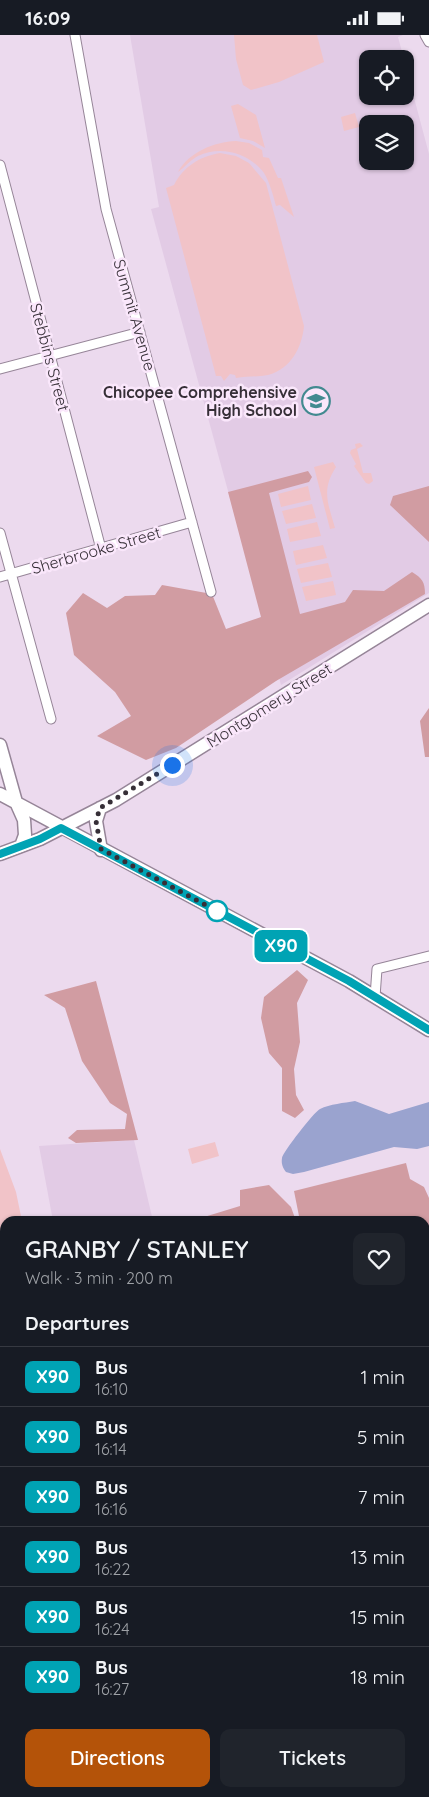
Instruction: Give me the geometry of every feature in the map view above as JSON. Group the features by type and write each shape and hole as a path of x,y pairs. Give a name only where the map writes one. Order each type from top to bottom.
{"main road":[{"name":"Montgomery Street","path":"0,854 61,828 100,808 429,605"},
{"path":"0,745 16,802 26,827 21,846"},
{"path":"0,794 375,997 429,1030"},
{"path":"100,808 96,821 101,849"}],"street":[{"name":"Summit Avenue","path":"75,35 106,209 211,593"},
{"path":"425,35 429,42"},
{"name":"Stebbins Street","path":"0,165 101,549"},
{"path":"0,369 140,332"},
{"name":"Sherbrooke Street","path":"0,577 192,523"},
{"path":"0,533 51,719"},
{"path":"375,997 377,969 429,956"}],"shaded area":[{"name":"Chicopee Comprehensive High School","path":"130,35 403,35 398,37 402,50 359,50 359,105 414,105 414,98 429,154 429,593 281,685 151,209 159,207"},
{"path":"234,35 317,35 324,62 279,82 251,90 243,85 236,59"},
{"path":"238,104 256,115 265,148 253,141 240,138 231,106"},
{"path":"355,113 359,127 344,131 341,117"},
{"path":"236,141 249,143 262,150 263,157 269,158 278,178 281,178 294,217 280,205 276,206 270,185 264,173 251,160 243,156 225,151 207,153 198,156 178,172 189,159 203,149 219,143"},
{"path":"220,153 236,156 249,163 266,183 304,326 298,349 283,368 264,376 236,378 235,375 230,374 224,381 221,376 216,376 166,188 174,185 182,173 193,163"},
{"path":"360,443 363,446 357,449 363,473 371,473 373,481 369,484 366,483 354,466 356,464 350,453 351,450 356,448 355,444"},
{"path":"333,462 336,467 331,475 327,497 335,528 330,529 314,467"},
{"path":"308,471 312,477 309,482 269,493 300,614 345,602 353,590 384,591 412,572 422,581 425,594 276,681 176,748 146,760 97,736 131,716 115,692 74,655 66,613 83,593 107,608 125,596 155,595 162,585 212,594 226,629 261,617 228,492"},
{"path":"308,486 311,500 281,507 278,494"},
{"path":"429,486 429,542 390,505 393,496"},
{"path":"312,504 316,518 286,524 282,511"},
{"path":"317,522 321,536 290,542 287,529"},
{"path":"323,545 327,558 296,565 293,551"},
{"path":"328,563 332,577 301,583 297,569"},
{"path":"333,581 336,595 306,601 302,587"},
{"path":"429,708 429,757 425,757 420,721"},
{"path":"297,970 308,980 297,1003 300,1042 294,1069 296,1095 304,1110 295,1118 282,1111 282,1068 269,1053 261,1018 264,997"},
{"path":"96,981 138,1140 76,1143 68,1138 77,1130 125,1129 127,1114 110,1103 82,1061 65,1008 44,995"},
{"path":"134,1140 152,1216 52,1216 39,1146"},
{"path":"215,1142 219,1156 192,1164 188,1149"},
{"path":"0,1149 16,1192 21,1216 0,1216"},
{"path":"406,1163 410,1179 424,1187 429,1198 429,1216 299,1216 294,1191"},
{"path":"269,1185 291,1207 294,1216 207,1216 240,1206 240,1190"}],"water":[{"path":"355,1101 389,1114 429,1102 429,1146 417,1149 394,1147 304,1172 293,1174 286,1172 282,1162 284,1154 299,1132 317,1112 328,1106"}],"bus line":[{"name":"X90","path":"0,854 40,839 61,828 349,981 429,1030"}],"place":[{"name":"Chicopee Comprehensive High School","path":"316,401"}],"route":[{"path":"172,765 100,808 96,821 97,836 101,849 217,911"}]}
